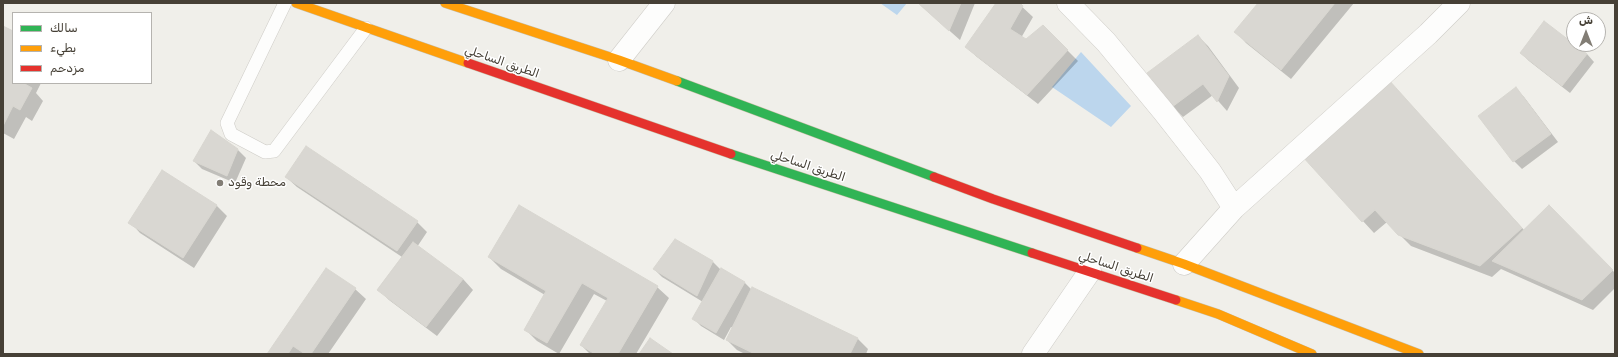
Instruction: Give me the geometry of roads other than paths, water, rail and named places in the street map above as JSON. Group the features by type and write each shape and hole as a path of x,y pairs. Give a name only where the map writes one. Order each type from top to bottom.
{"highway":[{"name":"الطريق الساحلي","path":"296,3 660,130 1218,314 1312,354"},
{"name":"الطريق الساحلي","path":"445,3 619,60 994,199 1184,264 1419,354"}],"street":[{"path":"619,60 664,3"},
{"path":"1068,3 1106,42 1163,111 1210,171 1234,208"},
{"path":"1184,264 1234,208 1428,34 1459,3"},
{"path":"1033,354 1090,272"}],"lane":[{"path":"285,3 227,123 231,134 265,152 274,151 366,28"}],"water":[{"path":"880,3 907,3 897,15"},
{"path":"1081,52 1131,106 1111,127 1052,87"}],"place":[{"name":"محطة وقود","path":"220,183"}]}
